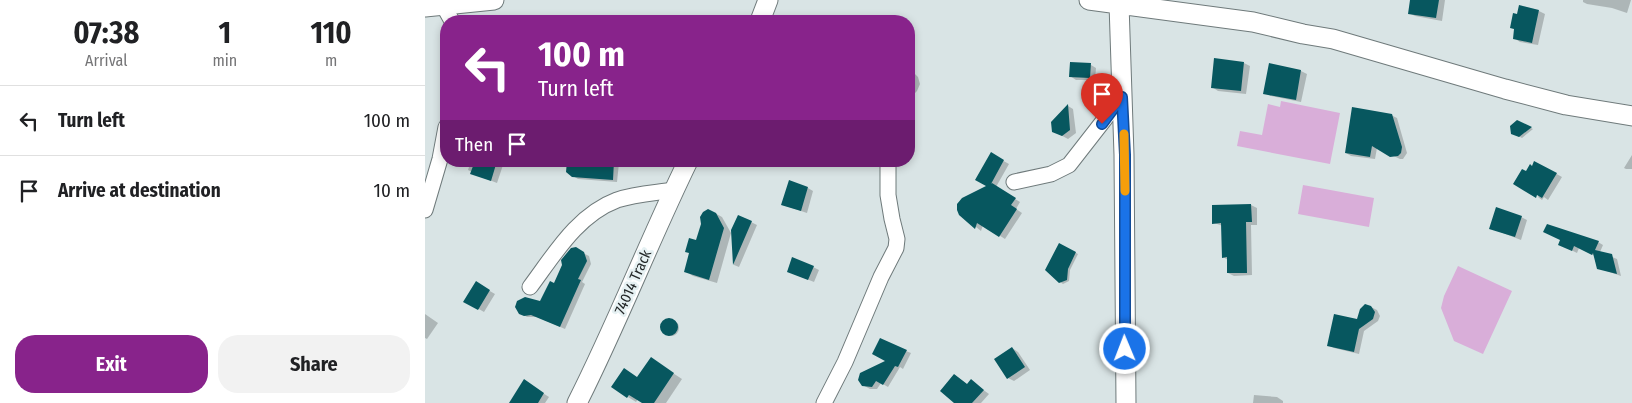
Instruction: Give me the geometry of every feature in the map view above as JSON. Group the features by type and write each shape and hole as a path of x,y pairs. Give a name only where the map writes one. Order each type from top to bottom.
{"street":[{"path":"440,11 494,0"},
{"path":"762,15 768,0"},
{"path":"1089,0 1253,22 1333,39 1566,105 1632,116"},
{"path":"1119,4 1125,155 1126,403"},
{"path":"1014,182 1051,174 1069,166 1122,97"},
{"path":"425,210 440,159"},
{"name":"74014 Track","path":"577,403 685,167"},
{"path":"824,403 845,362 881,277 896,248 897,239 891,219 888,195 888,167"},
{"path":"530,287 554,255 586,218 616,200 636,195 674,190"}],"shaded area":[{"path":"1281,101 1340,113 1330,164 1237,146 1240,131 1262,135 1268,104 1280,107"},
{"path":"1303,185 1374,198 1369,227 1298,214"},
{"path":"1458,266 1512,291 1483,354 1454,341 1441,308 1444,296"}],"building":[{"path":"1410,0 1439,0 1436,18 1408,14"},
{"path":"1519,5 1539,10 1532,43 1513,39 1514,29 1510,28 1513,13 1517,14"},
{"path":"1214,58 1244,62 1241,91 1211,88"},
{"path":"1070,62 1091,63 1090,78 1069,77"},
{"path":"1269,63 1301,70 1296,100 1263,94"},
{"path":"1068,104 1070,130 1062,136 1052,132 1051,122"},
{"path":"1352,107 1392,114 1402,147 1401,153 1398,156 1390,157 1372,146 1370,157 1345,153"},
{"path":"1517,120 1532,127 1519,137 1511,134 1510,126"},
{"path":"991,152 1004,160 991,184 1016,198 1011,205 1017,209 999,237 977,223 975,229 959,215 957,210 957,204 962,198 986,186 975,180"},
{"path":"1534,161 1557,173 1542,198 1537,195 1536,198 1513,184 1522,169 1526,171 1530,164 1532,166"},
{"path":"473,167 495,167 491,181 470,174"},
{"path":"566,167 614,167 613,180 572,177 566,172"},
{"path":"789,180 808,187 801,211 781,205"},
{"path":"1251,204 1252,222 1246,222 1247,273 1227,273 1227,257 1222,258 1221,223 1212,224 1212,205"},
{"path":"1496,207 1522,216 1515,237 1489,229"},
{"path":"708,209 716,213 724,228 709,280 684,272 689,253 685,252 689,238 696,240 701,224 700,217"},
{"path":"738,215 752,221 733,265 731,230"},
{"path":"1547,224 1599,241 1595,250 1612,254 1617,274 1597,269 1593,253 1592,255 1574,246 1572,251 1558,245 1560,240 1543,232"},
{"path":"1059,243 1076,252 1068,269 1067,280 1059,283 1045,270"},
{"path":"576,247 584,252 587,261 578,279 581,280 560,327 531,315 524,316 519,314 515,307 517,301 525,297 540,301 550,281 554,283 562,265 561,260 571,248"},
{"path":"792,257 814,266 808,280 787,272"},
{"path":"476,281 490,290 478,310 463,302"},
{"path":"1365,304 1371,306 1375,312 1373,319 1359,329 1354,352 1327,346 1334,314 1357,319 1360,309"},
{"path":"669,318 675,321 678,327 675,333 669,336 663,333 660,327 663,321"},
{"path":"880,338 907,350 898,367 895,366 883,385 876,381 872,387 862,386 858,380 860,373 885,361 872,354"},
{"path":"1012,347 1025,367 1007,379 994,359"},
{"path":"651,357 674,373 654,403 642,403 629,395 627,398 611,387 624,368 637,377"},
{"path":"954,374 967,384 971,379 984,390 972,403 954,403 940,391"},
{"path":"524,379 544,393 538,403 509,403"}],"slow traffic":[{"path":"1124,134 1125,191"}],"route":[{"path":"1102,124 1122,97 1125,155 1125,349"}]}
